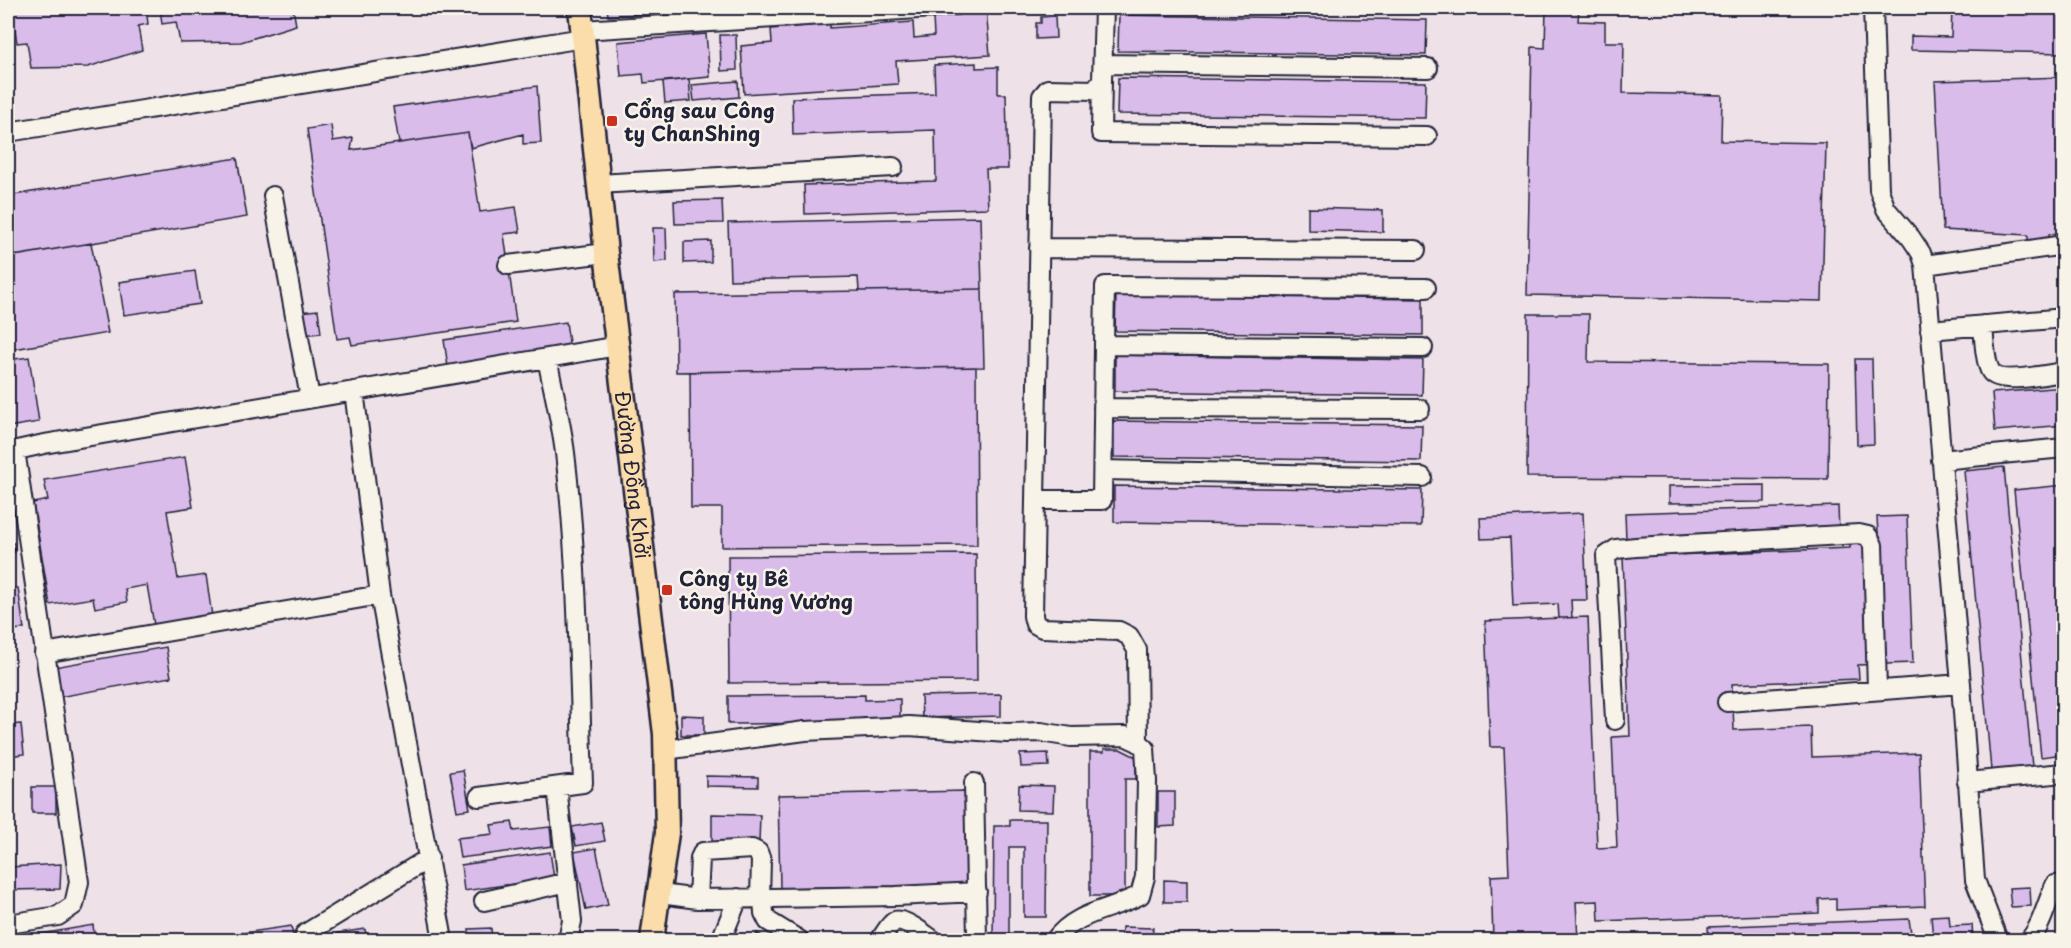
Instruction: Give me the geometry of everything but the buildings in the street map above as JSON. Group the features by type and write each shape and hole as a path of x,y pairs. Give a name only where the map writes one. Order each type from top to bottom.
{"main road":[{"name":"Đường Đồng Khởi","path":"580,8 606,253 665,734 667,833 652,940"}],"street":[{"path":"8,132 583,34 934,8"},
{"path":"1104,8 1101,133 1426,136"},
{"path":"1873,8 1879,190 1886,209 1911,238 1921,253 1925,265 1961,684 1975,880 1998,940"},
{"path":"1102,72 1428,68"},
{"path":"1102,72 1095,90 1048,89 1043,93 1032,616 1035,624 1042,628 1119,632 1129,636 1137,650 1138,742"},
{"path":"598,184 893,167"},
{"path":"273,196 310,398"},
{"path":"1925,265 2064,245"},
{"path":"1039,248 1416,250"},
{"path":"508,265 606,253"},
{"path":"1035,500 1102,500 1105,286 1426,288"},
{"path":"1930,330 2064,318"},
{"path":"1983,325 1989,370 1996,377 2006,379 2064,372"},
{"path":"1104,345 1424,348"},
{"path":"8,924 58,916 75,905 79,882 11,451 618,346"},
{"path":"479,797 583,783 578,650 565,452 547,358"},
{"path":"354,391 380,595 443,940"},
{"path":"1103,408 1420,409"},
{"path":"1941,460 2064,448"},
{"path":"1103,470 1422,477"},
{"path":"1615,720 1606,556 1616,549 1859,534 1868,536 1873,545 1877,690"},
{"path":"44,653 380,595"},
{"path":"1727,702 1961,684"},
{"path":"665,750 805,731 909,726 1041,732 1071,737 1125,736 1138,742 1145,748 1147,781 1145,877 1140,895 1128,902 1084,916 1055,940"},
{"path":"1967,782 2064,774"},
{"path":"974,783 977,940"},
{"path":"556,787 572,921 568,940"},
{"path":"698,898 700,858 703,852 752,849 758,852 761,860 762,897 764,913 768,921 799,940"},
{"path":"305,934 429,858"},
{"path":"484,901 568,882"},
{"path":"2029,940 2038,931 2046,904 2055,885 2064,884"},
{"path":"668,895 738,898 896,896 976,892"},
{"path":"896,896 898,920"},
{"path":"721,940 738,898"},
{"path":"880,940 893,922 898,920 905,921 933,940"}],"shaded area":[{"path":"8,8 571,8 656,735 658,835 643,940 8,940"},
{"path":"588,8 2063,8 2063,940 661,940 675,836"}],"place":[{"name":"Cổng sau Công ty ChanShing","path":"612,121"},
{"name":"Công ty Bê tông Hùng Vương","path":"667,590"}]}
